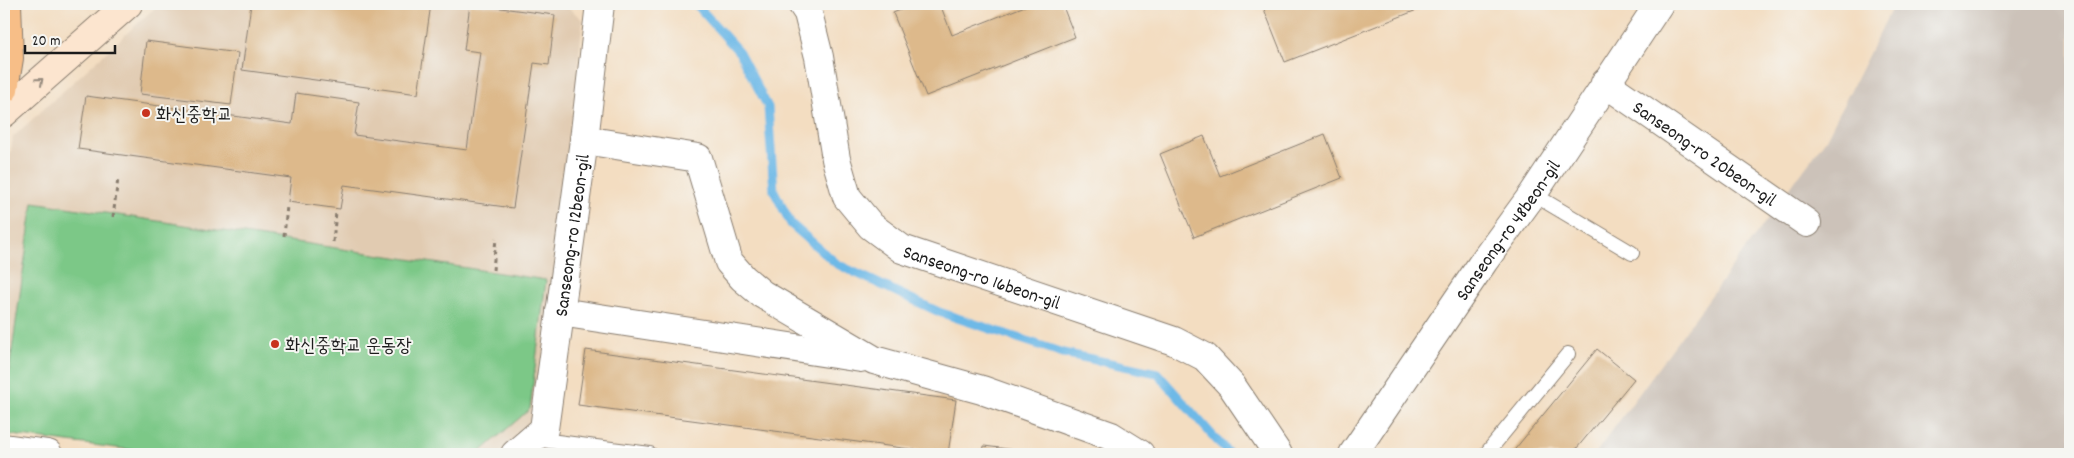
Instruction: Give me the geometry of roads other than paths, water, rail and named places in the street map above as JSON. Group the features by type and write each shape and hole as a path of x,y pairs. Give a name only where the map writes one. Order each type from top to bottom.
{"main road":[{"path":"4,89 8,58 7,4"},
{"path":"4,113 128,4"}],"street":[{"name":"Sanseong-ro 12beon-gil","path":"524,446 544,429 584,140 600,4"},
{"name":"Sanseong-ro 16beon-gil","path":"802,4 808,13 819,57 836,159 847,197 871,226 902,249 1174,341 1205,357 1232,386 1278,454"},
{"name":"Sanseong-ro 48beon-gil","path":"1353,454 1484,261 1533,194 1659,4"},
{"name":"Sanseong-ro 20beon-gil","path":"1605,83 1807,223"},
{"path":"584,140 698,158 729,262 743,278 762,294 874,360"},
{"path":"560,312 874,360 982,390 1111,436 1140,454"},
{"path":"4,448 48,454"}],"lane":[{"path":"1533,194 1632,254"},
{"path":"1486,454 1568,354"},
{"path":"524,446 650,454"}],"waterway":[{"path":"696,4 739,52 768,107 774,191 791,224 837,264 939,312 1063,353 1157,373 1229,454"}],"place":[{"name":"화신중학교","path":"146,113"},
{"name":"화신중학교 운동장","path":"275,344"}]}
